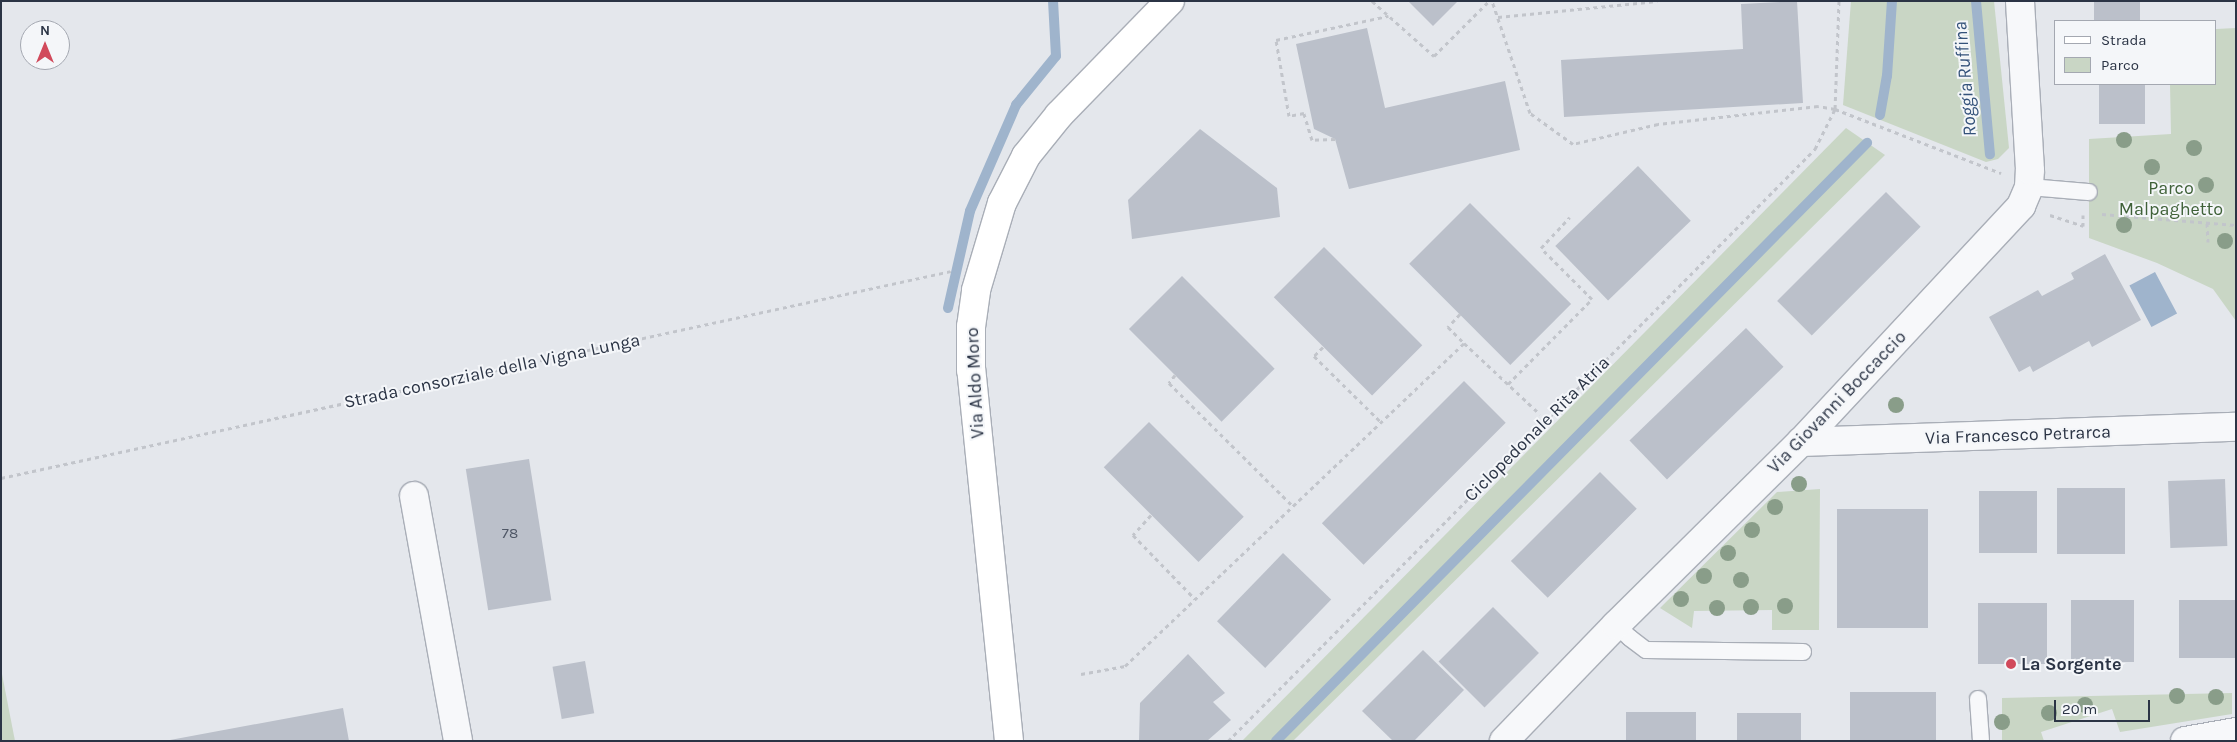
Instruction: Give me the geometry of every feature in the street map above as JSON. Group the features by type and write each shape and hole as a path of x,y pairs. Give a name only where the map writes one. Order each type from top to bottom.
{"street":[{"name":"Via Aldo Moro","path":"1009,741 971,370 972,314 983,266 1002,203 1018,170 1034,145 1059,114 1170,1"},
{"path":"2018,189 2030,161 2020,1"},
{"name":"Via Giovanni Boccaccio","path":"1504,741 1616,625 1801,442 2018,189"},
{"name":"Via Francesco Petrarca","path":"1801,442 2236,427"},
{"path":"414,496 458,741"},
{"path":"2185,741 2236,732"}],"lane":[{"path":"2018,189 2089,192"},
{"path":"1616,625 1646,650 1803,652"},
{"path":"1978,699 1981,741"}],"path":[{"path":"1372,1 1434,56 1491,1 1530,114 1573,144 1658,124 1818,106 1835,109 2018,189 2083,226 2082,213 2089,213"},
{"path":"1498,17 1657,1"},
{"name":"Ciclopedonale Rita Atria","path":"1228,741 1815,149 1835,109 1839,1"},
{"path":"1335,139 1312,140 1304,113 1289,116 1276,40 1388,16"},
{"path":"2099,214 2236,225"},
{"path":"1508,384 1592,299 1541,248 1570,217"},
{"path":"2207,222 2208,242"},
{"name":"Strada consorziale della Vigna Lunga","path":"1,478 936,273 983,266"},
{"path":"1460,314 1448,327 1540,414"},
{"path":"1081,674 1125,666 1464,343"},
{"path":"1323,346 1314,356 1381,422"},
{"path":"1175,375 1169,383 1293,506"},
{"path":"1151,515 1133,535 1195,599"}],"green space":[{"path":"1851,1 1994,1 2009,148 1998,159 1986,162 1843,105"},
{"name":"Parco Malpaghetto","path":"2236,28 2236,321 2213,289 2157,263 2089,238 2089,139 2171,134 2170,85 2217,85 2217,29"},
{"path":"1846,128 1885,155 1293,741 1242,741"},
{"path":"1820,489 1819,630 1772,630 1772,610 1694,611 1692,628 1660,608 1777,492"},
{"path":"1,669 15,741 1,741"},
{"path":"2232,693 2232,714 2120,732 2112,709 2041,732 2044,741 2002,741 2002,698"}],"water":[{"path":"2155,272 2177,313 2151,327 2129,286"}],"building":[{"path":"1408,1 1458,1 1433,26"},
{"path":"1797,1 1803,103 1564,117 1561,60 1743,49 1741,4"},
{"path":"2094,1 2140,1 2140,20 2094,20"},
{"path":"1367,28 1385,108 1505,81 1520,150 1349,189 1335,139 1314,129 1296,44"},
{"path":"2099,85 2145,85 2145,124 2099,124"},
{"path":"1200,129 1277,188 1280,217 1132,239 1128,200"},
{"path":"1638,166 1691,221 1608,301 1555,246"},
{"path":"1886,192 1921,227 1812,336 1777,301"},
{"path":"1470,203 1571,304 1510,365 1409,264"},
{"path":"1324,247 1422,345 1372,395 1274,297"},
{"path":"2105,254 2141,320 2092,347 2089,341 2033,372 2030,366 2019,372 1989,317 2038,290 2042,296 2074,279 2071,273"},
{"path":"1182,276 1275,369 1222,422 1129,329"},
{"path":"1746,328 1784,367 1667,479 1629,441"},
{"path":"1464,381 1506,423 1364,565 1322,523"},
{"path":"1149,422 1244,517 1198,562 1104,467"},
{"path":"529,459 551,600 488,610 466,469"},
{"path":"1600,472 1637,509 1548,598 1511,561"},
{"path":"2225,479 2227,546 2170,548 2168,481"},
{"path":"2057,488 2125,488 2125,554 2057,554"},
{"path":"1979,491 2037,491 2037,553 1979,553"},
{"path":"1837,509 1928,509 1928,628 1837,628"},
{"path":"1283,553 1331,600 1265,668 1217,621"},
{"path":"2071,600 2134,600 2134,662 2071,662"},
{"path":"2179,600 2236,600 2236,658 2179,658"},
{"path":"1978,603 2047,603 2047,664 1978,664"},
{"path":"1493,607 1539,653 1485,707 1439,661"},
{"path":"1423,650 1464,690 1414,741 1393,741 1362,711"},
{"path":"1188,654 1225,693 1213,702 1231,720 1207,741 1139,741 1140,703"},
{"path":"585,661 594,713 562,719 553,667"},
{"path":"1850,692 1936,692 1936,741 1850,741"},
{"path":"343,708 349,741 170,741 170,740"},
{"path":"1626,712 1696,712 1696,741 1626,741"},
{"path":"1737,713 1801,713 1801,741 1737,741"}],"waterway":[{"path":"948,308 970,211 1016,105 1056,56 1053,1"},
{"path":"1880,115 1887,76 1892,1"},
{"name":"Roggia Ruffina","path":"1976,1 1990,154"},
{"path":"1276,741 1867,143"}],"place":[{"name":"La Sorgente","path":"2011,664"}]}
